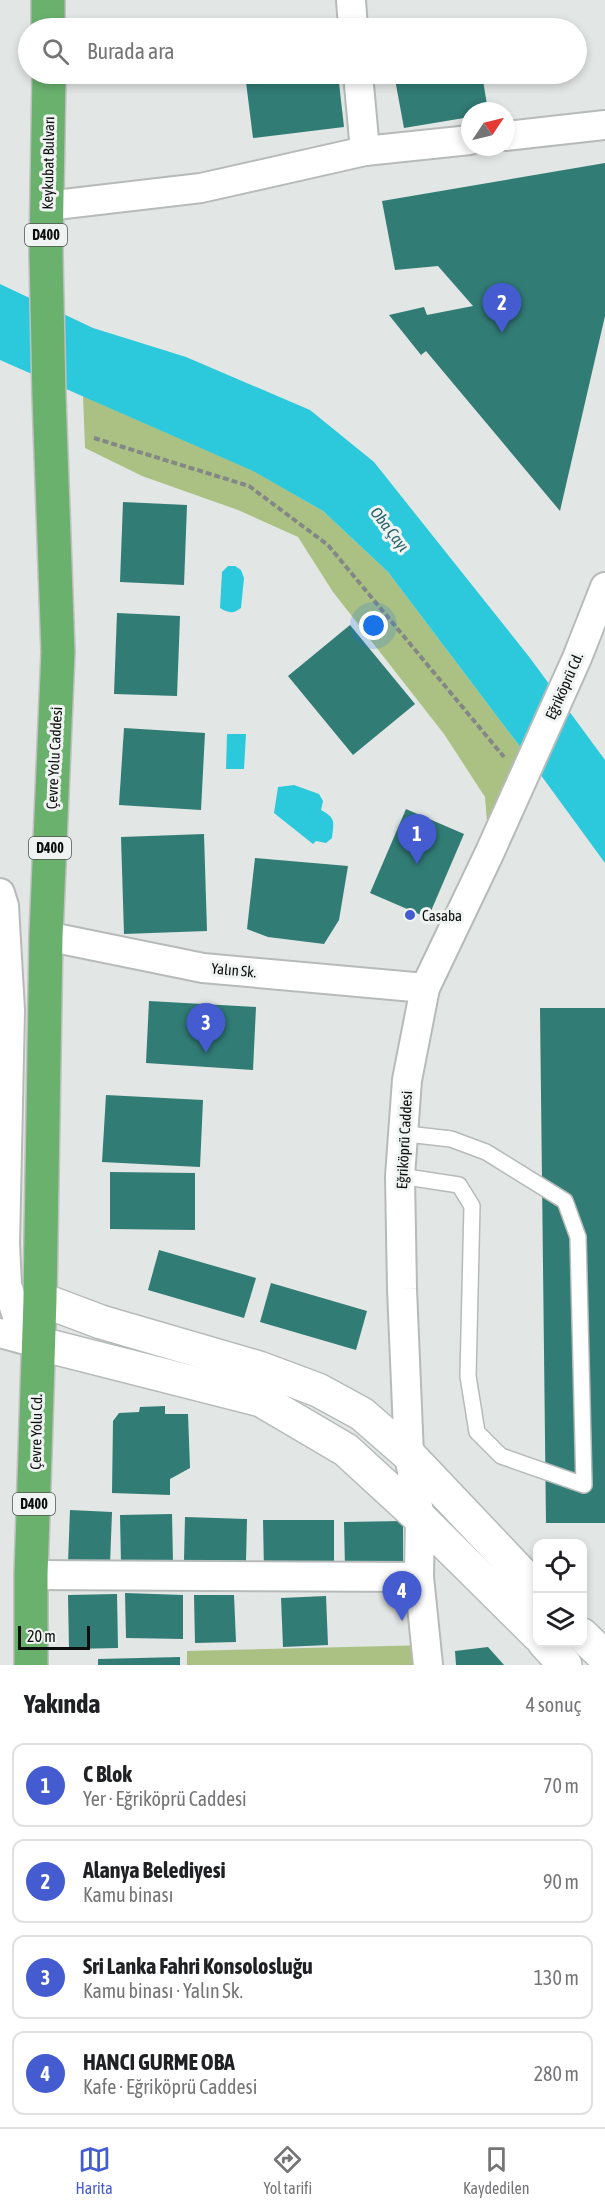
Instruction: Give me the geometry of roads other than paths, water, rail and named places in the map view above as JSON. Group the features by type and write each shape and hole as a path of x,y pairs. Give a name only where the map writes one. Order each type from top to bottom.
{"highway":[{"path":"48,0 48,18"},
{"name":"Keykubat Bulvarı","path":"49,84 46,254 49,396"},
{"name":"Çevre Yolu Caddesi","path":"40,1299 46,936 58,652 49,396"},
{"name":"D400","path":"37,1343 40,1299"},
{"name":"Çevre Yolu Cd.","path":"31,1665 37,1343"}],"street":[{"path":"351,0 352,18"},
{"path":"359,84 365,151"},
{"path":"515,135 605,125"},
{"path":"47,206 201,188 365,151 461,141"},
{"name":"Eğriköprü Cd.","path":"516,775 577,658 605,587"},
{"name":"Eğriköprü Caddesi","path":"428,1665 419,1577 420,1518 409,1455 400,1176 407,1080 425,987 516,775"},
{"path":"0,893 4,906 10,1010 2,1288 16,1316 37,1343"},
{"name":"Yalın Sk.","path":"46,936 203,968 425,987"},
{"path":"2,1288 40,1299 101,1322 259,1368 318,1390 362,1414 409,1455 533,1587"},
{"path":"0,1334 261,1400 346,1450 420,1518 533,1631"},
{"path":"31,1575 419,1577"},
{"path":"587,1640 605,1657"},
{"path":"549,1647 565,1665"}],"lane":[{"path":"400,1176 459,1185 472,1206 468,1376 477,1432 501,1456 584,1485 578,1237 565,1201 486,1152 451,1139 416,1135 403,1131"}],"water":[{"name":"Oba Çayı","path":"0,284 93,328 186,357 310,410 374,462 530,658 605,760 605,863 388,572 323,511 253,471 0,360"},
{"path":"228,566 235,566 241,570 244,578 241,608 233,612 220,608 222,572"},
{"path":"227,734 246,734 244,769 226,769"},
{"path":"294,785 319,794 323,801 321,810 332,818 333,824 332,838 326,843 316,841 313,844 274,813 278,787"}],"place":[{"name":"Alanya Belediyesi","path":"502,333"},
{"name":"C Blok","path":"417,864"},
{"name":"Casaba","path":"410,915"},
{"name":"Sri Lanka Fahri Konsolosluğu","path":"206,1053"},
{"name":"HANCI GURME OBA","path":"402,1621"}]}
